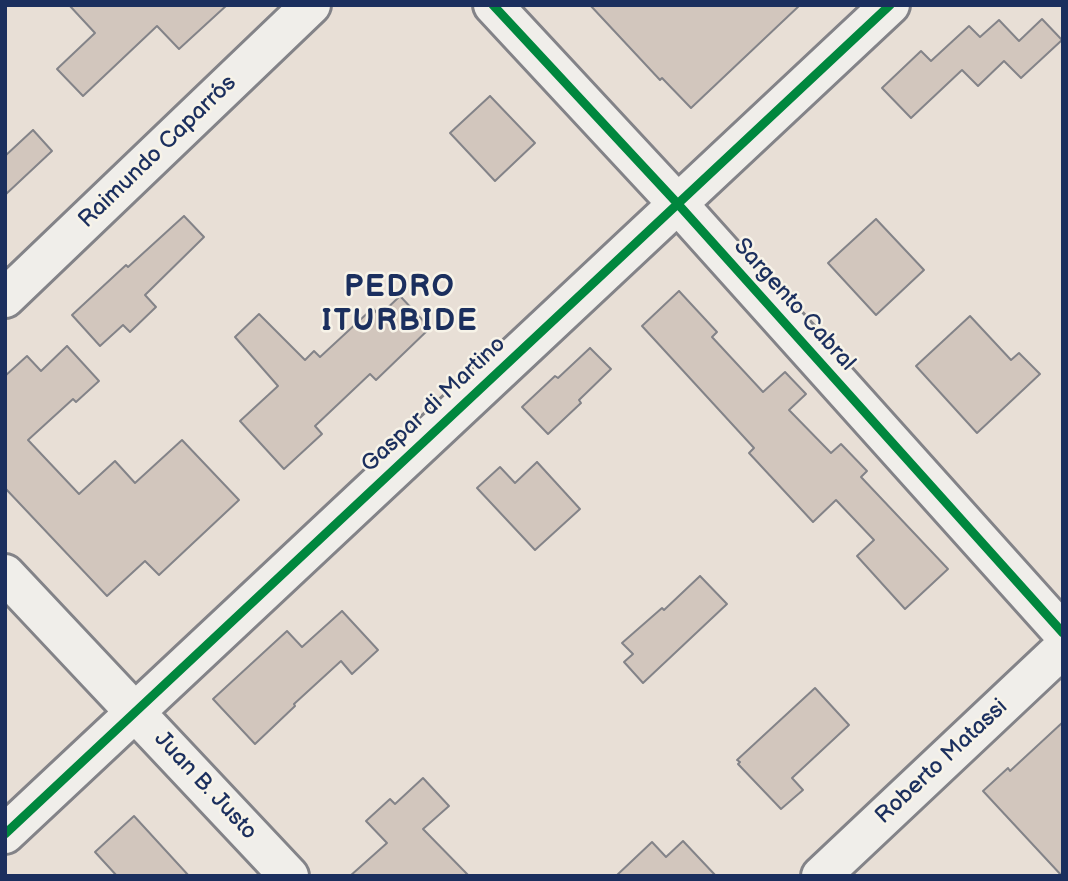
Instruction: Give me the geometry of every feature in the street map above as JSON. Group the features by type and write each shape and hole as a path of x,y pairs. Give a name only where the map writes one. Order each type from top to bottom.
{"street":[{"name":"Raimundo Caparrós","path":"5,298 311,5"},
{"name":"Sargento Cabral","path":"493,5 677,203 1063,633"},
{"name":"Gaspar di Martino","path":"5,834 890,5"},
{"name":"Juan B. Justo","path":"5,574 289,876"},
{"name":"Roberto Matassi","path":"821,876 1063,648"}],"building":[{"path":"69,5 227,5 179,49 157,26 83,96 57,69 95,33"},
{"path":"590,5 800,5 691,108 662,78 660,80"},
{"path":"1042,19 1062,40 1021,78 1004,61 978,86 962,70 911,118 882,88 921,51 931,61 969,26 980,37 999,20 1019,41"},
{"path":"490,96 535,143 495,181 450,133"},
{"path":"33,130 52,151 5,195 5,156"},
{"path":"184,216 204,237 145,295 156,307 130,332 123,325 100,346 72,315"},
{"path":"876,219 924,270 876,315 828,263"},
{"path":"679,291 717,332 712,337 763,392 785,372 806,394 789,410 831,453 841,444 867,471 861,477 948,569 905,609 857,556 874,540 836,500 813,522 749,453 754,448 642,326"},
{"path":"400,296 430,328 376,380 370,374 315,426 322,434 284,469 240,421 278,386 235,337 259,314 305,360 314,351 320,357 373,308 379,316"},
{"path":"970,316 1011,360 1019,353 1040,374 977,433 916,366"},
{"path":"67,346 99,381 76,402 73,399 28,440 79,494 115,461 135,483 182,440 239,500 159,575 145,561 107,596 5,488 5,376 27,356 41,371"},
{"path":"590,348 611,369 579,400 581,403 548,434 522,407"},
{"path":"537,462 580,509 535,550 477,488 500,467 515,483"},
{"path":"700,576 727,604 643,683 624,662 633,654 622,643 662,608 664,610"},
{"path":"342,611 378,650 352,674 341,661 255,744 213,699 287,631 302,647"},
{"path":"815,688 849,725 792,778 803,790 781,809 737,760"},
{"path":"1063,722 1062,876 983,791 1008,768 1010,771"},
{"path":"423,778 449,806 423,829 469,876 350,876 387,843 366,821 390,799 395,804"},
{"path":"134,816 189,876 117,876 95,852"},
{"path":"683,841 716,876 616,876 652,842 666,857"}],"cycle path":[{"path":"493,5 677,203 1063,633"},
{"path":"5,834 890,5"}],"district":[{"name":"PEDRO ITURBIDE","path":"400,305"}]}
